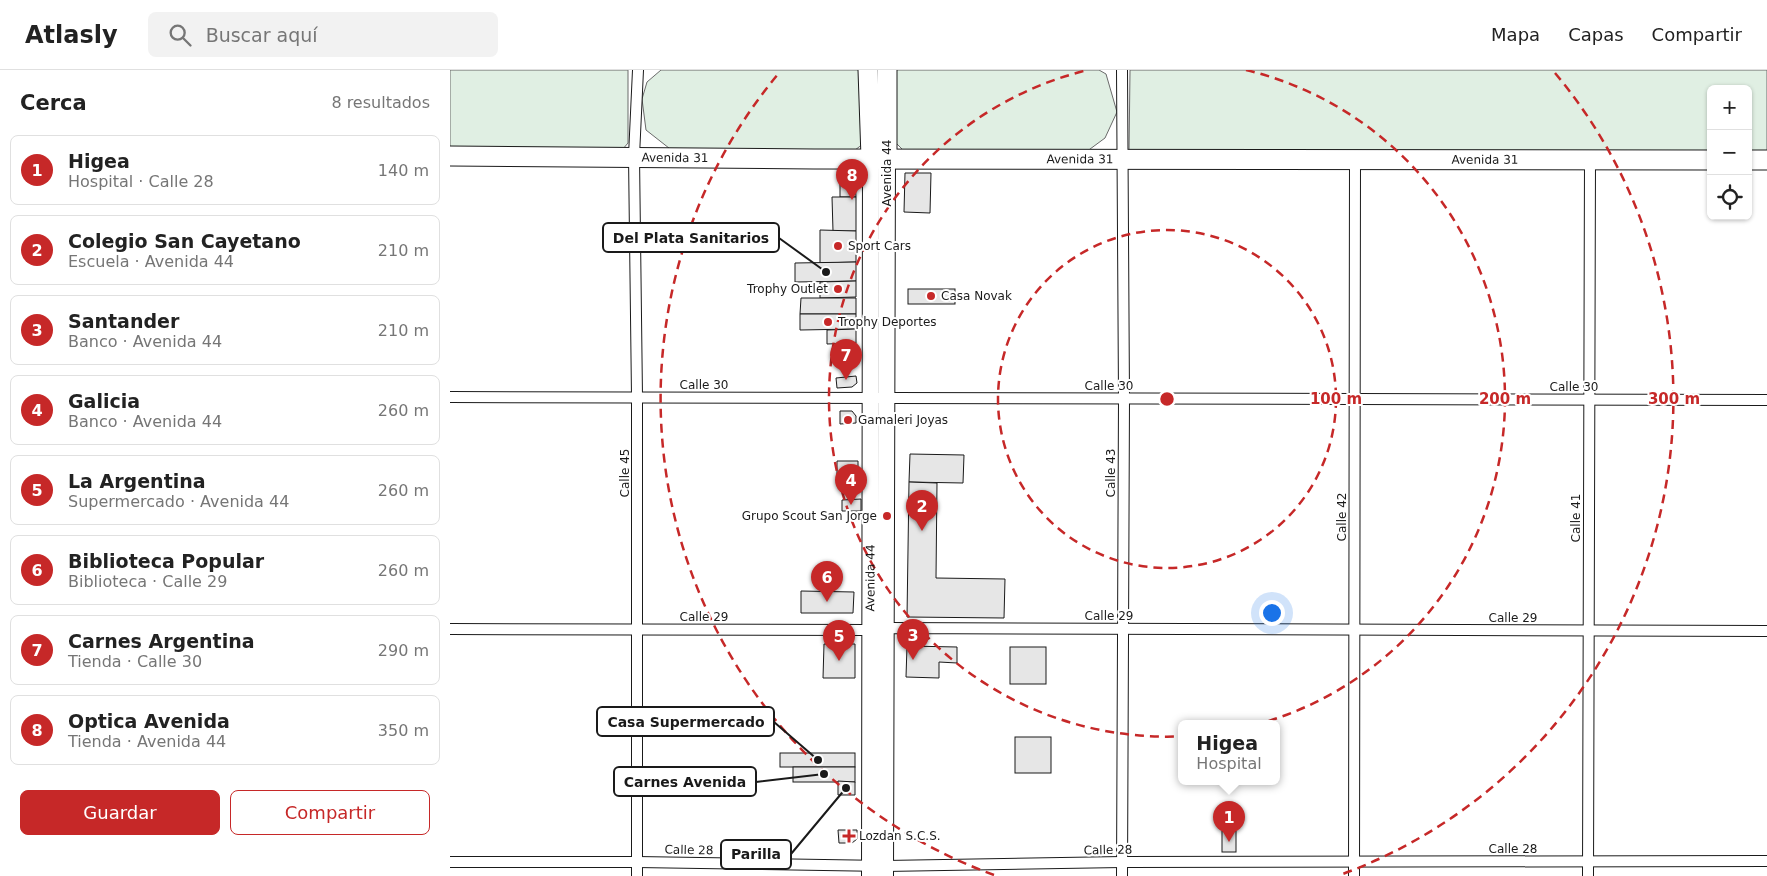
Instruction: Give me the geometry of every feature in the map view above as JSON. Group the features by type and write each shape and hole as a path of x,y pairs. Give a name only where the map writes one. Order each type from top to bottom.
{"highway":[{"name":"Avenida 44","path":"868,70 879,158"},
{"name":"Avenida 44","path":"879,158 888,70"},
{"name":"Avenida 31","path":"450,156 1707,160"},
{"path":"1752,160 1767,160"}],"main road":[{"name":"Avenida 44","path":"877,871 879,629 888,398 879,158"},
{"name":"Avenida 44","path":"879,158 871,398 879,629"}],"street":[{"name":"Calle 45","path":"637,876 637,397 634,156 638,70"},
{"name":"Calle 43","path":"1122,70 1124,158 1122,876"},
{"name":"Calle 42","path":"1354,876 1355,158"},
{"name":"Calle 41","path":"1588,876 1590,160"},
{"name":"Calle 30","path":"450,397 1767,400"},
{"name":"Calle 29","path":"450,629 1767,631"},
{"name":"Calle 28","path":"450,862 637,862 877,871 1122,862 1767,862"}],"green space":[{"path":"450,70 628,70 628,143 622,150 450,150"},
{"path":"661,70 863,70 863,144 855,150 674,152 646,130 642,99 647,82"},
{"path":"895,70 1099,70 1106,74 1117,112 1105,138 1086,152 904,151 894,141"},
{"path":"1130,70 1767,70 1767,153 1752,153 1752,85 1707,85 1707,153 1129,153"}],"building":[{"path":"905,173 931,173 930,213 904,212"},
{"path":"855,179 856,197 840,197 840,180"},
{"path":"832,197 856,197 856,231 833,231"},
{"name":"Sport Cars","path":"820,230 856,231 856,262 820,263"},
{"path":"856,262 856,281 795,282 795,263"},
{"name":"Trophy Outlet","path":"856,281 856,297 820,298 820,282"},
{"name":"Casa Novak","path":"908,289 955,289 955,304 908,304"},
{"path":"801,298 856,298 856,314 800,314"},
{"name":"Trophy Deportes","path":"800,314 856,314 856,329 800,330"},
{"path":"856,329 856,343 827,344 827,330"},
{"path":"856,376 857,383 852,387 837,388 836,378"},
{"name":"Gamaleri Joyas","path":"840,411 852,411 856,416 856,423 840,424"},
{"path":"910,454 964,455 963,483 909,482"},
{"path":"837,461 858,461 858,474 837,475"},
{"path":"909,482 937,483 936,578 1005,579 1004,618 907,617"},
{"path":"861,499 861,511 842,511 842,500"},
{"path":"801,591 854,592 853,613 801,613"},
{"path":"824,644 855,644 855,678 823,678"},
{"path":"907,646 957,647 957,663 939,662 939,678 906,677"},
{"path":"1010,647 1046,647 1046,684 1010,684"},
{"path":"1015,737 1051,737 1051,773 1015,773"},
{"path":"780,753 855,753 855,767 780,767"},
{"path":"793,767 855,767 855,782 793,782"},
{"path":"838,781 855,782 855,795 838,795"},
{"path":"838,830 857,830 857,839 852,843 839,843"},
{"path":"1222,831 1236,831 1236,852 1222,852"}],"place":[{"name":"Optica Avenida","path":"852,200"},
{"name":"Sport Cars","path":"838,246"},
{"name":"Del Plata Sanitarios","path":"826,272"},
{"name":"Trophy Outlet","path":"838,289"},
{"name":"Casa Novak","path":"931,296"},
{"name":"Trophy Deportes","path":"828,322"},
{"name":"Carnes Argentina","path":"846,380"},
{"name":"Gamaleri Joyas","path":"848,420"},
{"name":"Galicia","path":"851,505"},
{"name":"Grupo Scout San Jorge","path":"887,516"},
{"name":"Colegio San Cayetano","path":"922,531"},
{"name":"Biblioteca Popular","path":"827,602"},
{"name":"Santander","path":"913,660"},
{"name":"La Argentina","path":"839,661"},
{"name":"Casa Supermercado","path":"818,760"},
{"name":"Carnes Avenida","path":"824,774"},
{"name":"Parilla","path":"846,788"},
{"name":"Lozdan S.C.S.","path":"849,836"},
{"name":"Higea","path":"1229,842"}]}
